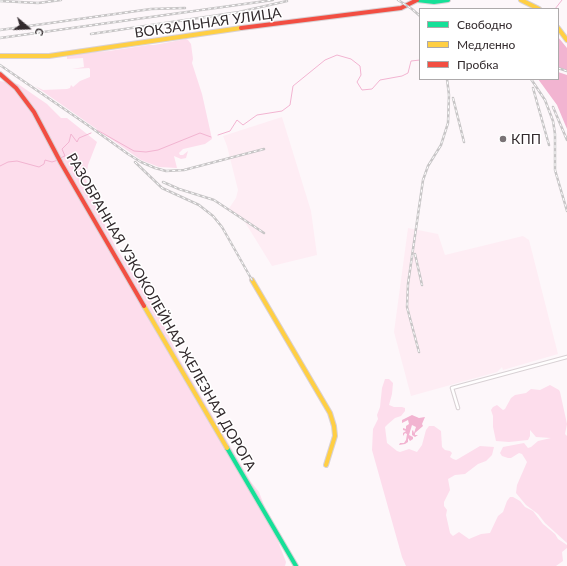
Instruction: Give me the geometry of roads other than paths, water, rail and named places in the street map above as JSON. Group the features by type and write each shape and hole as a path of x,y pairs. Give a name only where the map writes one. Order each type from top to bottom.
{"street":[{"path":"417,0 434,2 448,0"},
{"name":"ВОКЗАЛЬНАЯ УЛИЦА","path":"0,56 49,56 210,32 402,8 417,0"},
{"path":"522,0 536,8"},
{"path":"559,29 567,40"},
{"name":"РАЗОБРАННАЯ УЗКОКОЛЕЙНАЯ ЖЕЛЕЗНАЯ ДОРОГА","path":"0,74 16,88 28,103 61,163 296,566"},
{"path":"252,280 332,417 335,436 326,465"},
{"path":"458,408 452,388 567,357"}],"waterway":[{"path":"556,8 562,0"},
{"path":"218,135 230,131 237,120 243,125 257,115 282,111 290,105 293,86 325,60 337,55 351,59 360,66 361,75 357,82 362,90 372,89 380,80 402,76 408,73 411,61 419,60"},
{"path":"97,130 134,151 146,152 158,150 200,133 211,137"},
{"path":"60,158 65,156 62,149 69,142 71,134 77,142 79,138 91,133"},
{"path":"0,166 8,162 17,161 39,167 44,164 45,160 52,162 58,160"}],"railway":[{"path":"0,1 38,3 61,0"},
{"path":"0,38 273,0"},
{"path":"398,0 419,15"},
{"path":"91,34 239,12 287,1"},
{"path":"0,30 151,9 185,8"},
{"path":"0,65 128,154 155,168 166,171 184,170 264,149"},
{"path":"559,68 567,71"},
{"path":"419,352 407,307 408,284 423,180 428,166 441,145 448,123 449,95 447,80"},
{"path":"532,80 545,100 553,121 555,134 555,170 567,211"},
{"path":"533,88 549,145"},
{"path":"453,98 464,142"},
{"path":"553,107 567,140"},
{"path":"135,162 162,188 199,205 213,216 222,227 252,280"},
{"path":"163,182 179,189 214,200 264,233"},
{"path":"415,254 422,285"}],"place":[{"name":"КПП","path":"503,139"}]}
